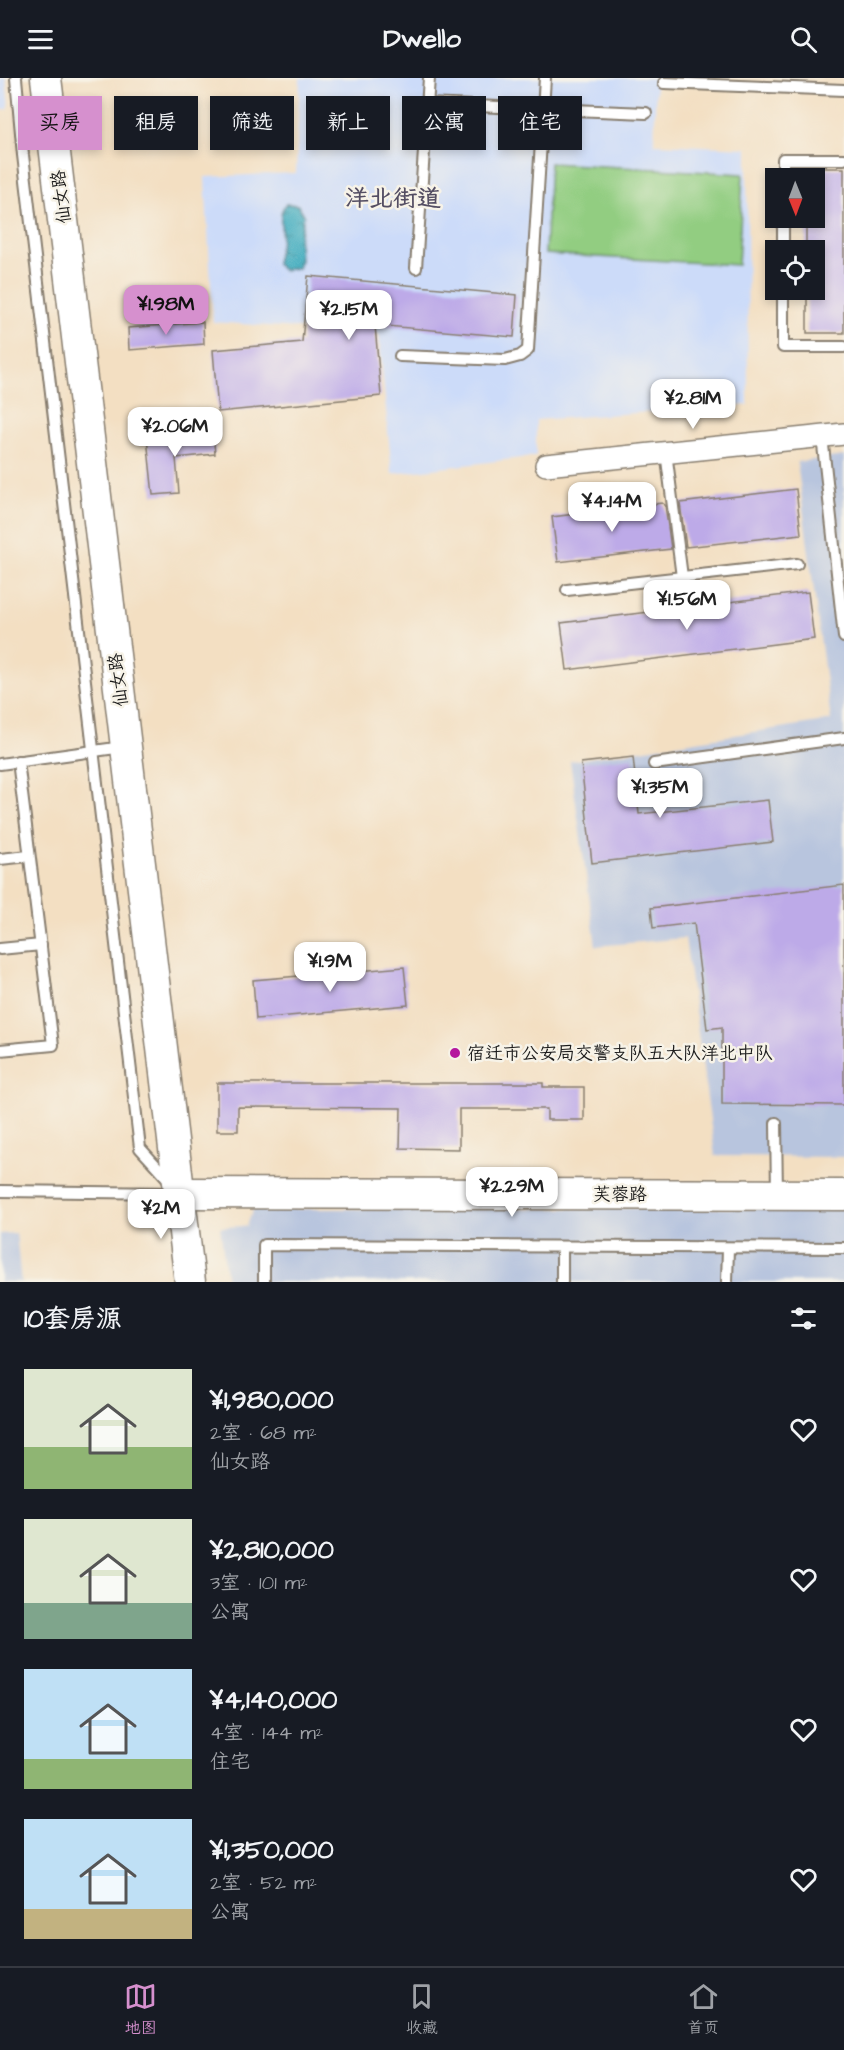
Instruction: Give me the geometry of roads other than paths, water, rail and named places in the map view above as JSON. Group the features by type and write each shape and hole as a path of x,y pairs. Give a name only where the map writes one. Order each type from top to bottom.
{"street":[{"name":"仙女路","path":"46,78 190,1282"},
{"path":"546,465 844,434"},
{"name":"芙蓉路","path":"180,1193 844,1194"}],"lane":[{"path":"16,78 23,155 140,1148 180,1193"},
{"path":"428,96 429,78"},
{"path":"544,96 545,78"},
{"path":"664,83 844,90"},
{"path":"582,110 646,113"},
{"path":"416,268 424,150"},
{"path":"400,356 505,360 520,356 528,350 540,150"},
{"path":"783,168 783,159 844,159"},
{"path":"783,300 783,347 844,347"},
{"path":"822,436 840,564 844,637"},
{"path":"666,452 682,577"},
{"path":"567,590 797,564"},
{"path":"654,764 844,738"},
{"path":"0,764 126,747"},
{"path":"0,1050 53,1045 18,761"},
{"path":"0,859 29,856"},
{"path":"0,949 40,945"},
{"path":"776,1123 777,1194"},
{"path":"0,1191 180,1193"},
{"path":"264,1282 264,1245 844,1248"},
{"path":"562,1247 562,1282"},
{"path":"728,1248 728,1282"}],"water":[{"path":"286,204 298,205 304,215 299,239 298,268 283,270 276,264 281,239 281,216"}],"place":[{"name":"宿迁市公安局交警支队五大队洋北中队","path":"455,1053"}],"district":[{"name":"洋北街道","path":"393,198"}]}
